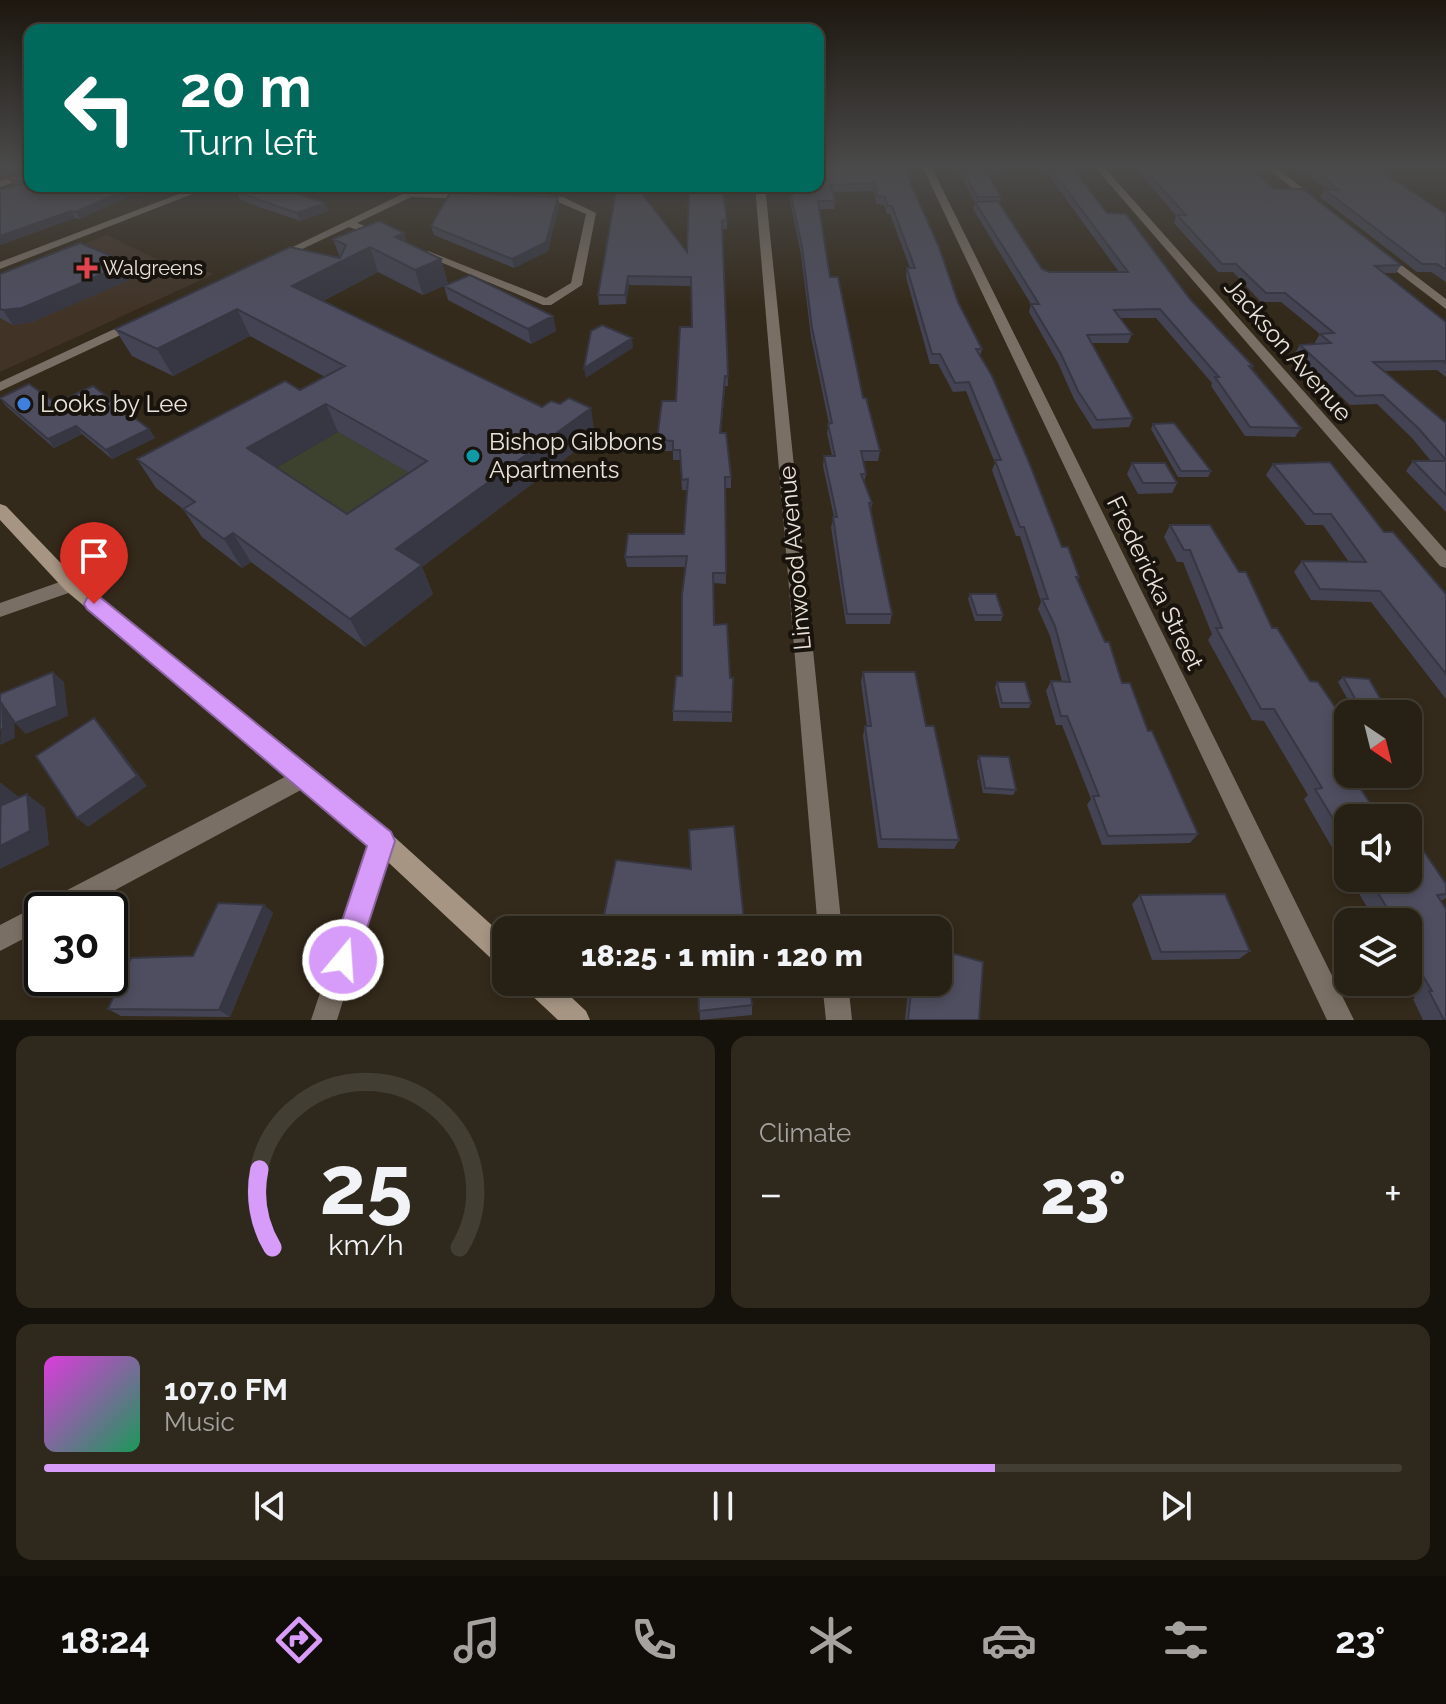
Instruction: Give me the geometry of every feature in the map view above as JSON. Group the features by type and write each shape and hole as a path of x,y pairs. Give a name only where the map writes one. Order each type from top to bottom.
{"street":[{"path":"0,266 136,214"},
{"path":"258,266 368,214"},
{"path":"406,246 547,303 576,285 591,214"},
{"name":"Linwood Avenue","path":"763,214 829,916"},
{"name":"Fredericka Street","path":"949,214 1341,1020"},
{"name":"Jackson Avenue","path":"1140,214 1446,562"},
{"path":"349,223 392,240"},
{"path":"1375,249 1446,305"},
{"path":"0,387 149,317"},
{"path":"0,510 71,585 382,841 492,942"},
{"path":"0,610 71,585"},
{"path":"88,892 304,777"},
{"path":"324,1020 382,841"},
{"path":"0,939 24,926"},
{"path":"551,996 577,1020"},
{"path":"836,996 839,1020"}],"shaded area":[{"path":"107,235 166,264 190,265 214,274 0,372 0,276"}],"green space":[{"path":"338,432 437,489 360,543 262,476"}],"building":[{"path":"0,214 64,214 0,236"},
{"path":"438,214 554,214 546,242 512,259 431,226"},
{"path":"612,214 657,214 687,252 688,214 726,214 727,220 722,221 728,376 725,376 720,433 726,433 731,477 725,477 726,573 713,573 714,625 727,624 730,678 733,678 732,712 673,711 676,676 682,676 682,595 687,556 625,557 628,534 684,534 688,479 682,480 680,450 673,450 673,441 657,440 662,401 676,401 680,327 692,327 691,277 628,276 625,295 598,295"},
{"path":"795,214 820,214 830,277 838,277 863,398 866,398 880,451 861,451 866,474 861,474 872,503 869,503 892,614 847,614 833,517 837,517 824,456 835,456 828,424 832,423 812,328"},
{"path":"895,214 924,214 958,302 982,349 976,349 992,376 1062,547 1068,547 1079,577 1076,577 1105,642 1109,642 1122,683 1130,683 1148,731 1152,731 1198,834 1108,836 1093,796 1099,796 1067,716 1061,716 1051,681 1070,682 1055,626 1042,599 1048,599 1024,527 1020,527 995,460 1001,460 969,382 955,383 940,354 932,354 907,268 915,268"},
{"path":"982,214 1006,214 1042,269 1049,272 1128,272 1084,214 1126,214 1190,299 1253,366 1249,366 1301,428 1250,427 1215,377 1219,377 1160,309 1114,310 1132,334 1087,335 1133,418 1097,420 1031,304 1039,304"},
{"path":"1335,214 1401,265 1375,266 1446,322 1446,363 1373,362 1446,423 1446,460 1383,395 1356,396 1300,345 1331,343 1320,334 1334,333 1285,293 1266,293 1236,264 1222,264 1177,215"},
{"path":"1356,214 1446,214 1446,270 1437,264 1422,264"},
{"path":"379,221 404,233 395,237 441,259 415,270 370,247 292,286 542,407 551,401 560,404 569,398 591,408 396,549 422,565 350,619 233,533 224,539 183,509 195,502 137,459 285,381 300,390 345,366 237,309 157,349 115,329 290,247 340,258 346,245 333,239","holes":["326,404 427,461 347,514 247,448"]},
{"path":"80,243 128,263 22,308 0,309 0,274"},
{"path":"470,275 553,316 528,329 444,286"},
{"path":"602,325 632,338 584,368 591,331"},
{"path":"29,384 56,403 93,386 149,429 106,450 76,426 48,439 0,398"},
{"path":"1174,423 1211,471 1181,471 1153,424"},
{"path":"1413,461 1446,461 1446,495"},
{"path":"1330,462 1384,532 1393,532 1446,594 1446,674 1380,591 1320,589 1302,561 1366,562 1331,514 1314,514 1273,464"},
{"path":"1132,463 1165,463 1177,483 1143,483"},
{"path":"1170,525 1210,525 1239,572 1246,572 1272,628 1277,628 1310,681 1318,682 1334,705 1334,788 1360,788 1371,804 1334,804 1334,820 1315,789 1322,788 1274,709 1261,709 1216,628 1222,628 1190,550 1184,550"},
{"path":"970,594 996,594 1003,615 977,615"},
{"path":"53,672 57,706 15,723 2,704 3,728 0,730 0,694"},
{"path":"863,672 915,672 926,726 934,726 959,840 881,839 865,726 871,726"},
{"path":"1343,677 1369,679 1381,700 1356,700"},
{"path":"997,682 1025,682 1031,703 1002,703"},
{"path":"94,718 137,776 77,818 36,756"},
{"path":"979,756 1009,757 1016,790 985,788"},
{"path":"1,783 2,805 27,794 30,831 0,846"},
{"path":"734,826 744,916 604,915 616,860 691,869 689,830"},
{"path":"1422,849 1446,884 1446,894 1437,895 1446,909 1446,1020 1422,974 1422,908 1387,908 1377,892 1422,892"},
{"path":"1225,894 1250,951 1161,952 1140,895"},
{"path":"218,903 264,905 219,1010 108,1009 114,996 128,996 128,965 131,958 193,956"},
{"path":"952,953 983,962 979,1020 908,1020 911,996 952,996"},
{"path":"698,996 751,996 752,1005 699,1011"}],"place":[{"name":"Walgreens","path":"87,268"},
{"name":"Looks by Lee","path":"24,404"},
{"name":"Bishop Gibbons Apartments","path":"473,456"}],"route":[{"path":"94,604 382,841 343,960"}]}
